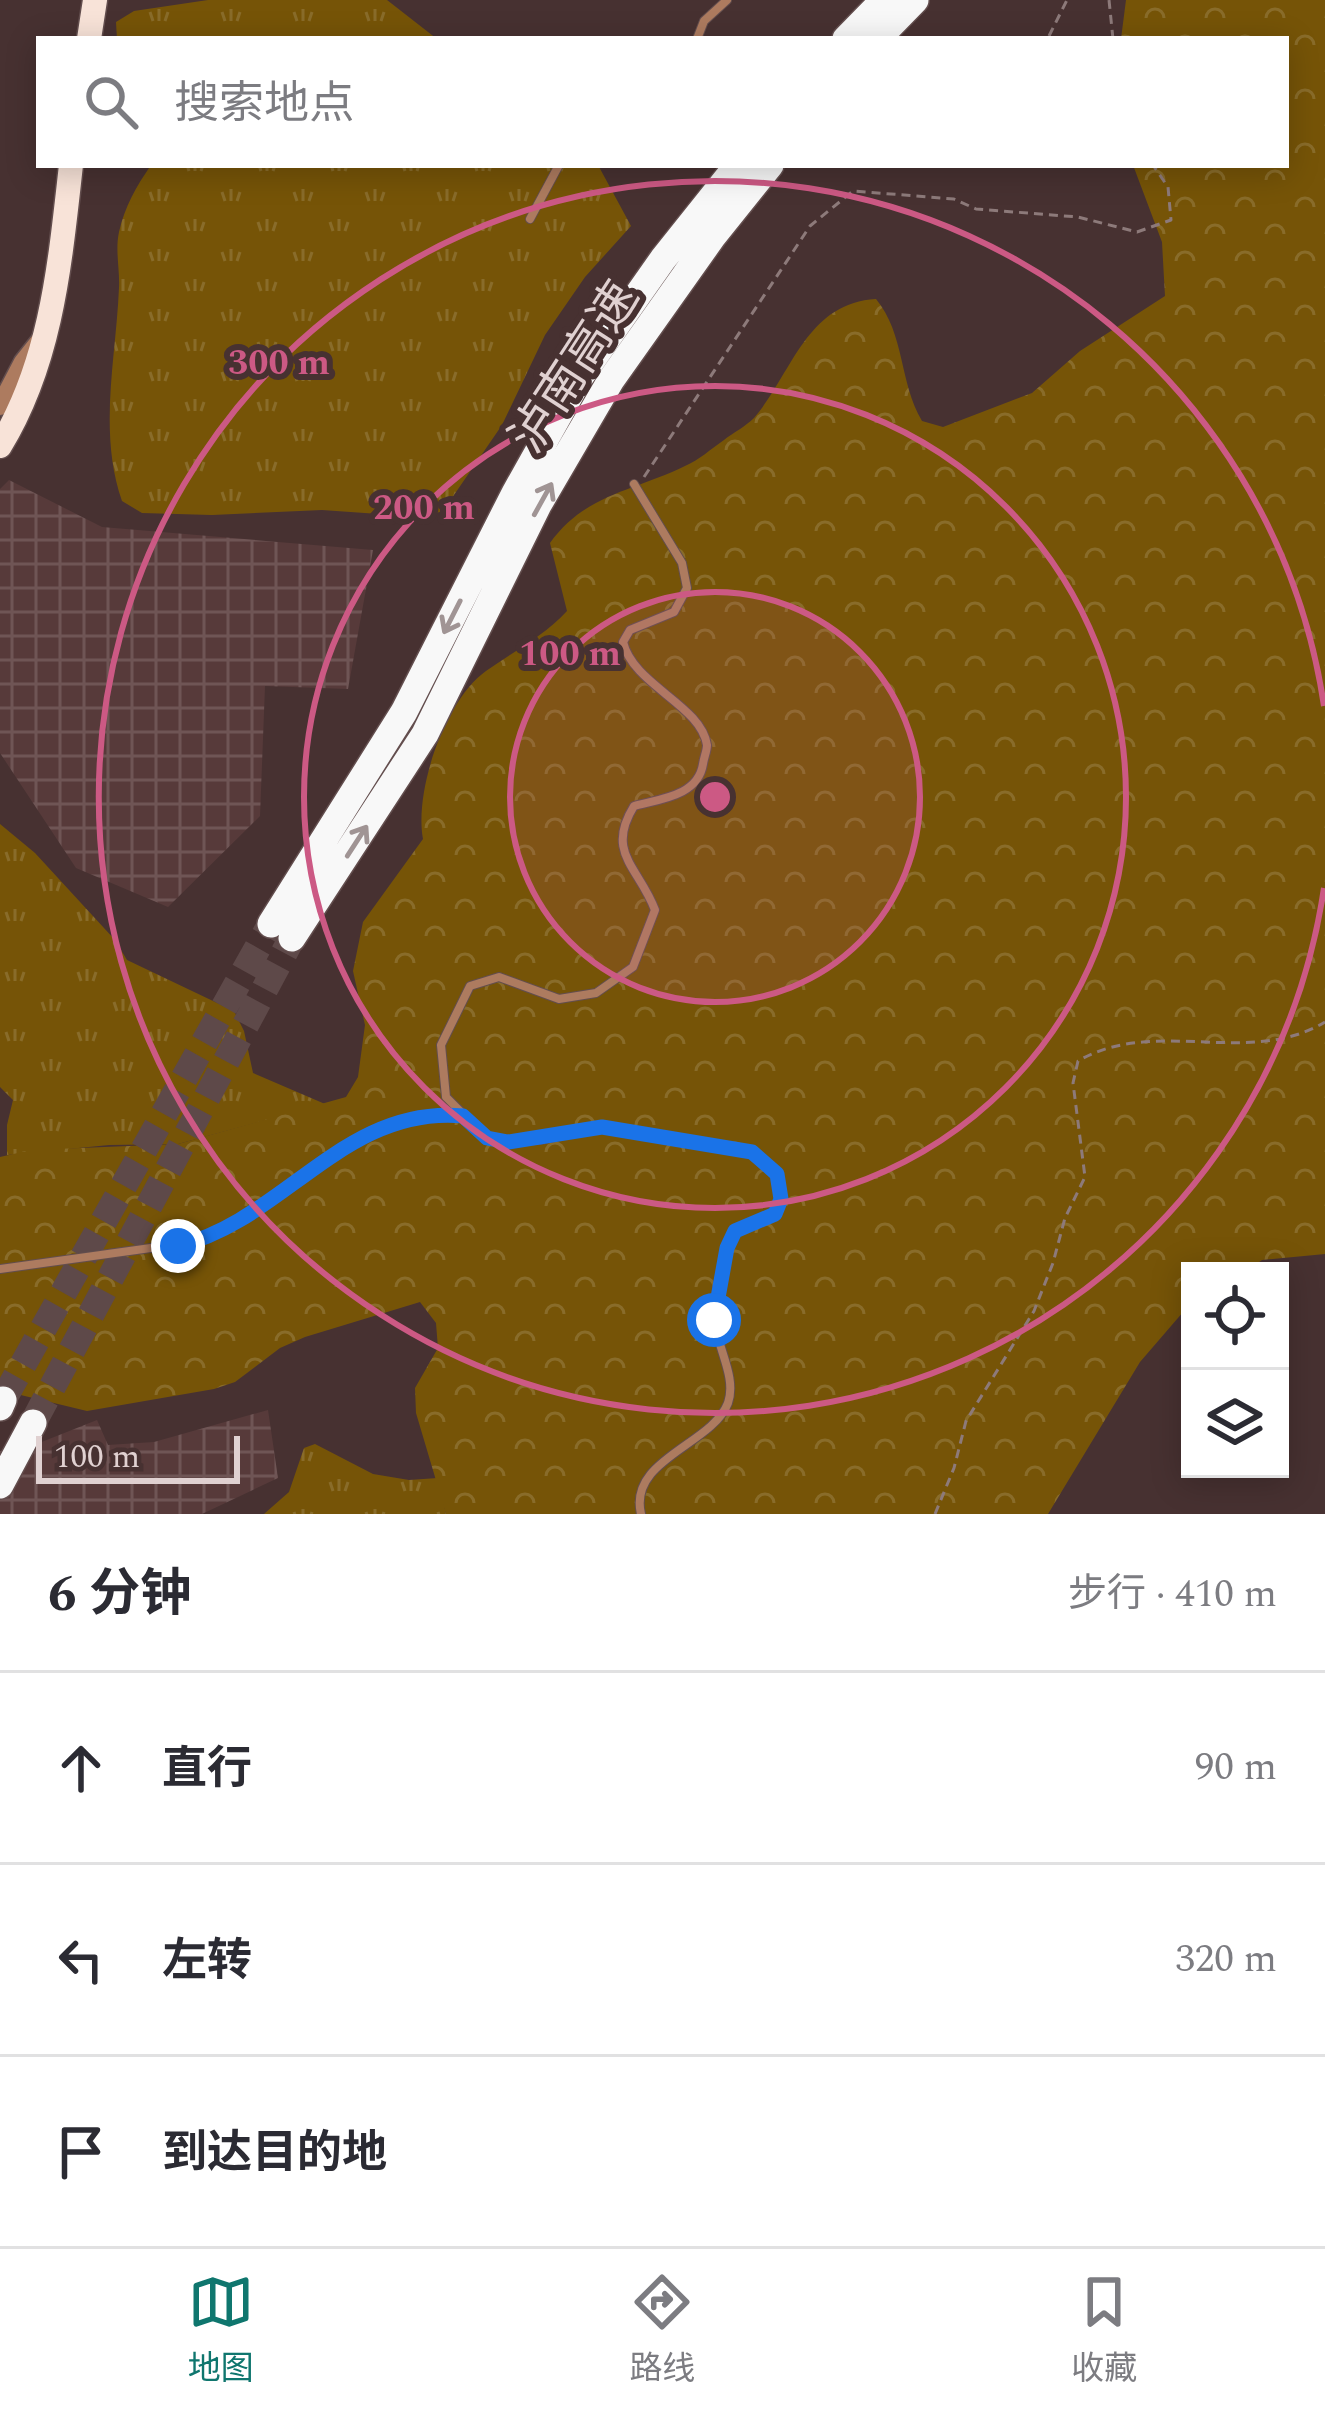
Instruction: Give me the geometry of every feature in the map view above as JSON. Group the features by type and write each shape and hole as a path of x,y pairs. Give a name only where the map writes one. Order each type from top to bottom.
{"highway":[{"path":"89,36 95,0"},
{"path":"849,36 884,0"},
{"path":"881,36 915,0"},
{"path":"0,446 31,386 46,335 71,168"},
{"name":"泸南高速","path":"736,168 663,259 580,377 514,494 404,712 281,931 425,734 538,506 611,380 768,168"},
{"path":"0,1486 33,1423"}],"street":[{"path":"0,406 22,362 46,335"}],"lane":[{"path":"698,36 704,21 727,0"},
{"path":"530,219 557,168"},
{"path":"634,484 682,563 687,588 674,612 631,630 623,642 627,660 695,723 707,744 701,774 680,795 634,806 622,826 624,859 646,887 655,910 633,967 596,993 559,999 500,976 470,986 441,1045 446,1097 487,1138 508,1142 602,1127 752,1152 777,1174 781,1199 775,1214 735,1231 727,1248 714,1320 731,1390 726,1410 644,1480 638,1499 641,1514"},
{"path":"0,1269 201,1241 232,1226 364,1134 405,1121 463,1116"}],"path":[{"path":"1049,36 1066,0"},
{"path":"1109,0 1113,36"},
{"path":"634,484 649,473 810,226 853,191 954,199 976,209 1078,217 1137,232 1171,220 1168,187 1155,168"},
{"path":"934,1514 967,1421 1034,1311 1065,1218 1085,1178 1073,1083 1078,1061 1098,1049 1144,1040 1239,1044 1309,1032 1325,1022"}],"shaded area":[{"path":"9,480 102,527 373,550 348,689 265,686 260,816 168,907 76,868 0,753 0,489"},
{"path":"268,1410 278,1478 202,1514 0,1514 0,1451 14,1453 97,1420 108,1445 154,1442"}],"green space":[{"path":"208,0 387,0 433,36 117,36 116,22 134,11"},
{"path":"1126,0 1325,0 1325,1254 1259,1262 1181,1262 1181,1314 1140,1362 1048,1514 446,1514 416,1413 415,1388 438,1348 436,1323 420,1302 305,1337 280,1348 235,1382 214,1389 87,1411 0,1390 0,1157 31,1150 178,1144 346,1097 358,1077 365,1025 353,971 363,922 423,839 428,772 458,703 486,671 567,611 550,543 564,527 595,504 690,464 747,424 817,327 852,303 876,299 885,313 922,421 943,427 1032,393 1080,351 1165,296 1162,242 1134,168 1289,168 1289,36 1121,36"},
{"path":"149,168 600,168 631,226 585,277 545,335 502,425 443,511 422,517 322,510 142,513 122,501 110,422 119,288 117,246 132,197"},
{"path":"0,824 35,853 115,940 127,960 234,1011 244,1031 253,1073 325,1104 178,1144 7,1155 13,1100 0,1087"},
{"path":"315,1444 373,1474 409,1480 438,1478 446,1514 264,1514 289,1492 304,1448"}],"tunnel":[{"path":"3,1400 271,924"},
{"path":"33,1423 292,938"}],"route":[{"path":"178,1246 223,1232 355,1138 395,1124 463,1116 487,1138 508,1142 602,1127 752,1152 777,1174 781,1199 775,1214 735,1231 727,1248 714,1320"}]}
